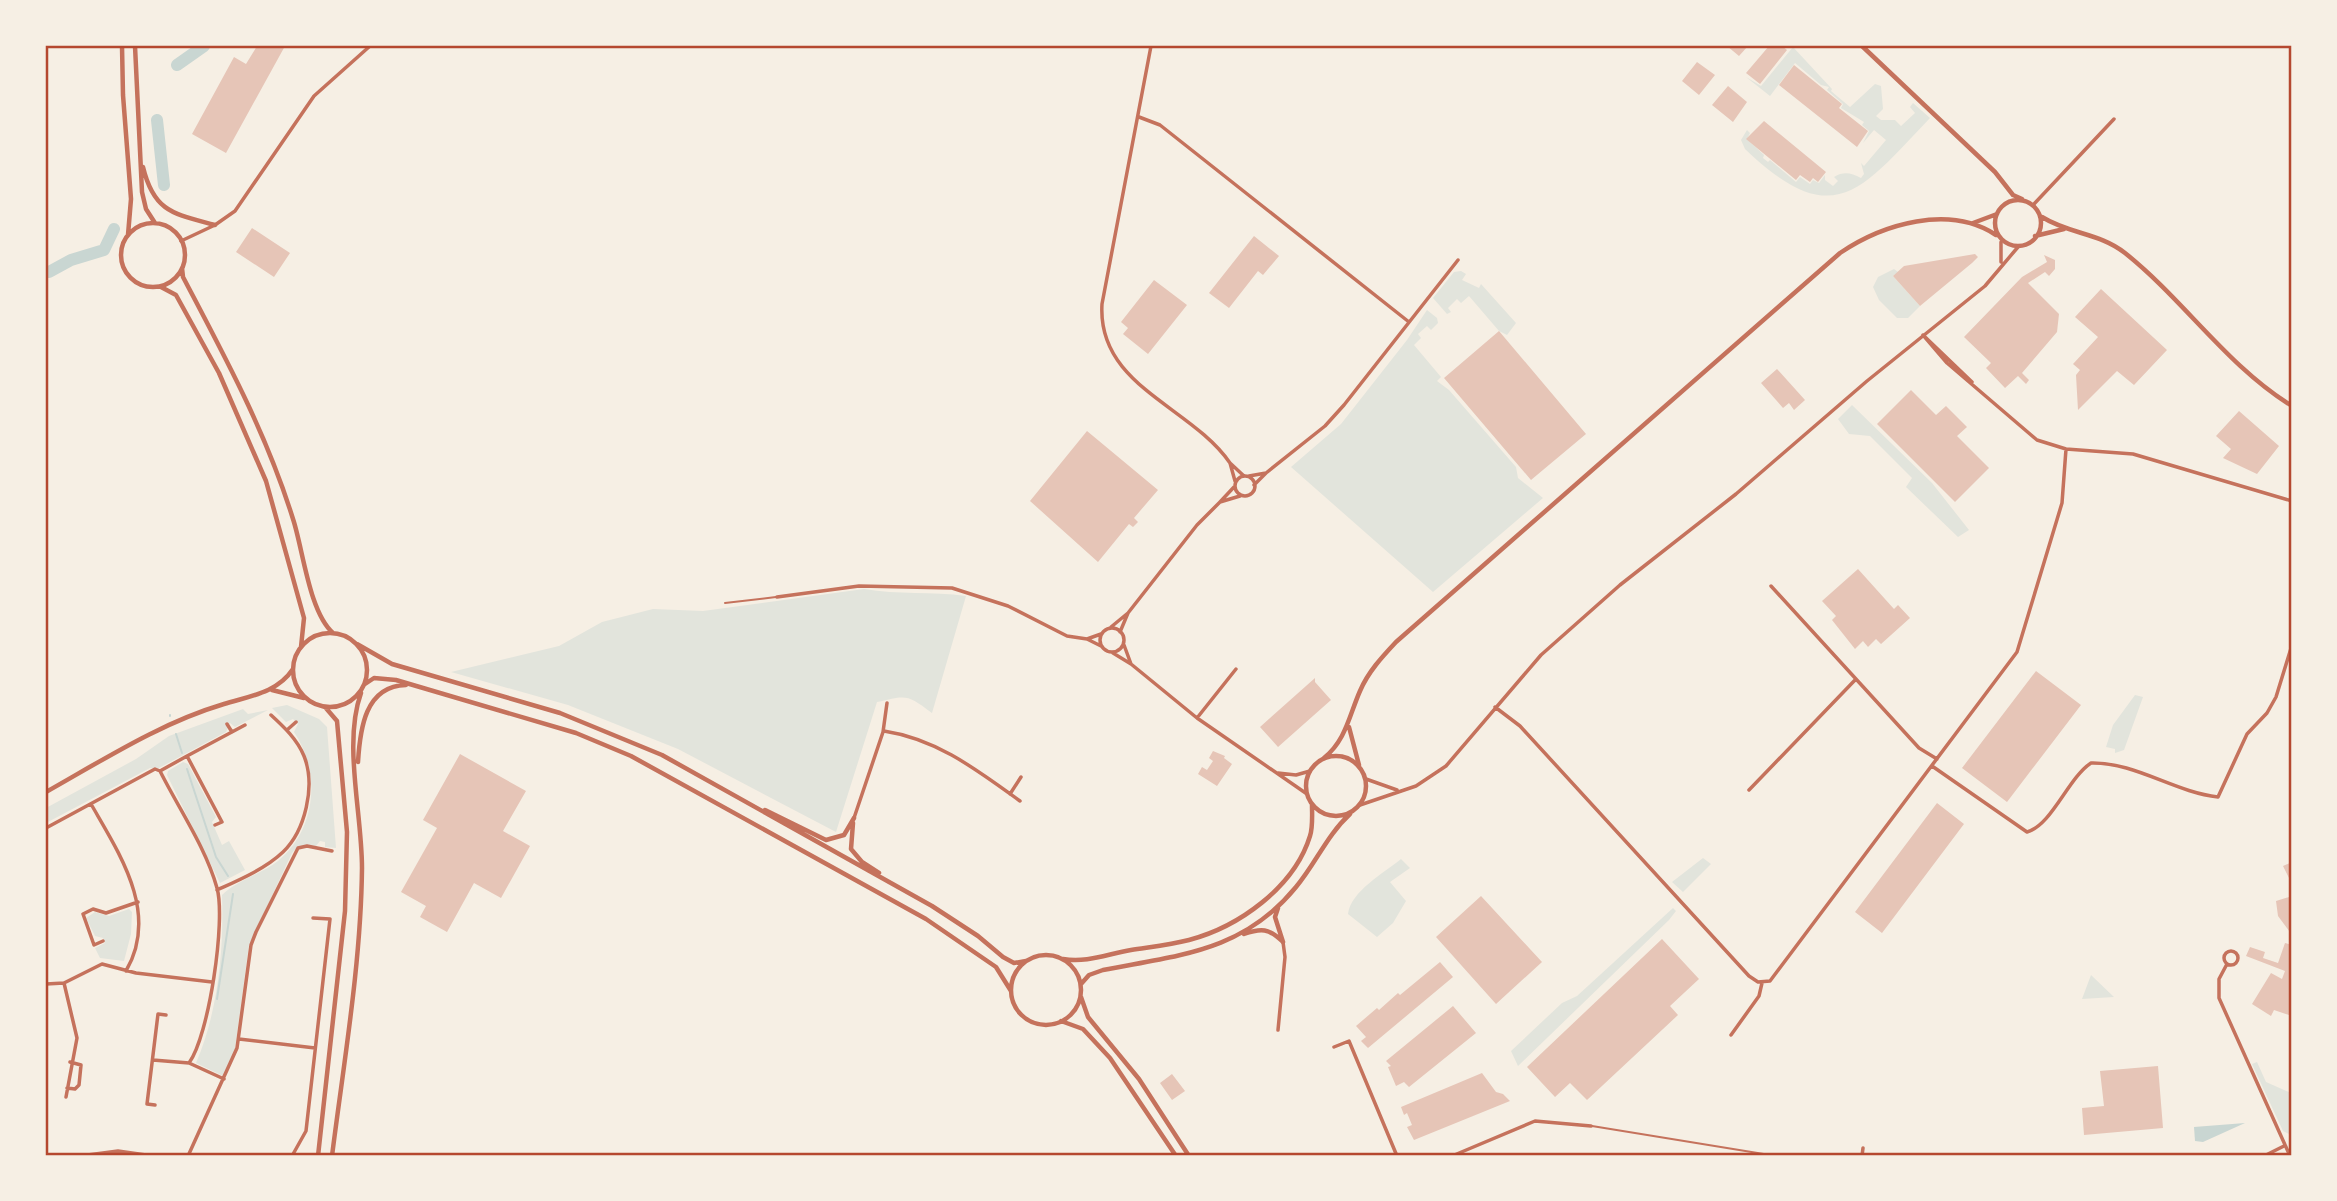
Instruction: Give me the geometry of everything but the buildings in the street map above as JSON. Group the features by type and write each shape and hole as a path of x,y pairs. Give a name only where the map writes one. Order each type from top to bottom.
{"street":[{"path":"46,792 169,725 271,690 286,679 293,669 301,647 304,618 258,458 233,400 176,295 160,286 136,283 124,270 121,253 128,236 131,199 123,108 122,46"},
{"path":"135,46 137,118 142,192 146,209 155,223 175,232 181,241 185,259 183,277 232,365 260,424 280,476 318,611 333,633 392,664 524,702 598,727 674,761 901,888 1014,962 1044,955 1089,960 1189,940 1238,919 1272,893 1296,864 1311,835 1312,805 1307,794 1197,718 1131,664 1087,639 1068,636 1008,606 952,588 859,586 777,597"},
{"path":"181,241 215,225 243,201 314,96 370,46"},
{"path":"1151,46 1102,304 1106,339 1122,369 1211,442 1254,485"},
{"path":"1862,46 1995,172 2007,188 2034,204 2042,218 2065,229 2098,237 2125,253 2247,373 2291,406"},
{"path":"1138,117 1160,125 1409,322"},
{"path":"137,118 143,165 152,194 161,205 177,215 215,225"},
{"path":"2034,204 2114,119"},
{"path":"2007,188 2007,204"},
{"path":"1276,773 1296,775 1310,771 1334,750 1349,726 1369,674 1396,642 1840,253 1868,236 1899,225 1927,221 1984,221 1998,214 2007,204 2022,199"},
{"path":"1996,234 1998,214"},
{"path":"2035,236 2042,218"},
{"path":"128,236 135,229 155,223"},
{"path":"1968,223 1985,227 1996,234 2001,242 2001,264"},
{"path":"1360,805 1425,781 1446,766 1532,663 1582,617 1726,503 1923,335 1985,286 2018,247 2035,236 2065,229"},
{"path":"2001,242 2018,247"},
{"path":"1220,502 1251,493 1254,485 1266,473 1329,422 1458,260"},
{"path":"160,286 174,280 183,268"},
{"path":"1923,335 1943,351 1978,389 2026,433 2066,449 2133,454 2291,501"},
{"path":"1495,707 1520,726 1748,976 1762,983 1770,981 1937,760 2022,641 2062,503 2066,449"},
{"path":"1230,463 1235,484 1242,495"},
{"path":"1087,639 1109,629 1128,613 1203,518 1235,484 1246,476 1266,473"},
{"path":"1771,586 1919,748 1937,760"},
{"path":"1128,613 1120,632 1131,664"},
{"path":"1109,629 1120,632"},
{"path":"301,647 315,636 333,633"},
{"path":"1102,633 1102,648"},
{"path":"1112,652 1123,643"},
{"path":"332,1156 360,913 361,831 352,734 360,693 365,684 367,663 357,644"},
{"path":"1932,766 2027,832 2037,828 2079,773 2091,762 2129,769 2173,786 2218,797 2247,734 2267,713 2276,697 2291,645"},
{"path":"293,669 296,685 305,698"},
{"path":"1197,718 1236,669"},
{"path":"365,684 383,677 414,685 576,733 631,756 926,919 996,967 1023,1017 1039,1025 1070,1019 1081,996"},
{"path":"1749,790 1856,678"},
{"path":"357,780 362,725 373,700 386,688 414,685"},
{"path":"271,690 305,698 324,707 337,721 347,867 341,954 317,1156"},
{"path":"324,707 348,703 360,693"},
{"path":"887,703 884,731 854,818 849,843 855,856 901,888"},
{"path":"217,890 284,851 299,828 309,789 308,769 305,757 287,730 271,715"},
{"path":"287,730 296,722"},
{"path":"227,724 232,732"},
{"path":"46,828 155,769 160,771 245,725"},
{"path":"1278,1030 1285,957 1275,917 1331,834 1365,797 1366,779 1359,765 1349,726"},
{"path":"884,731 930,742 1020,801"},
{"path":"187,756 222,822 215,825"},
{"path":"1324,758 1342,756 1359,765"},
{"path":"160,771 217,890 219,915 212,982 203,1035 190,1063"},
{"path":"1307,794 1310,771"},
{"path":"1010,794 1021,778"},
{"path":"1366,779 1398,790"},
{"path":"91,803 128,870 138,902 135,943 126,971"},
{"path":"1312,805 1332,817 1350,814"},
{"path":"755,806 826,840 844,835 854,818"},
{"path":"322,849 323,843"},
{"path":"188,1156 224,1079 239,1039 251,945 256,932 295,851 303,846 332,850"},
{"path":"103,941 94,945 81,918 83,914 93,909 106,913 138,902"},
{"path":"1234,938 1281,905"},
{"path":"292,1156 306,1131 330,919 313,918"},
{"path":"1081,984 1089,975 1103,970 1206,950 1259,929 1268,930 1283,942"},
{"path":"2227,964 2238,962 2236,952 2225,954 2227,964 2220,979 2219,998 2290,1156"},
{"path":"1063,959 1074,968 1081,984 1081,996 1088,1017 1139,1079 1189,1156"},
{"path":"1011,991 1014,970 1026,961"},
{"path":"46,984 64,984 102,964 126,971 212,982"},
{"path":"1731,1035 1759,996 1762,983"},
{"path":"64,984 77,1038 70,1062 66,1097"},
{"path":"155,1105 147,1104 152,1060 158,1014 166,1015"},
{"path":"1060,1021 1083,1029 1110,1058 1176,1156"},
{"path":"239,1039 315,1048"},
{"path":"1334,1048 1349,1041 1397,1156"},
{"path":"152,1060 190,1063 224,1079"},
{"path":"67,1088 75,1089 79,1085 82,1068 70,1062"},
{"path":"1452,1156 1535,1121 1591,1126"},
{"path":"2264,1156 2285,1146"},
{"path":"1862,1156 1863,1148"},
{"path":"80,1156 113,1153 153,1156"}],"lane":[{"path":"725,603 777,597"},
{"path":"1591,1126 1776,1156"}],"shaded area":[{"path":"1793,47 1832,89 1831,91 1850,107 1875,84 1881,86 1883,109 1876,116 1881,120 1895,120 1901,126 1915,113 1910,107 1913,103 1930,118 1865,182 1845,192 1824,196 1802,190 1776,175 1745,149 1741,140 1747,130 1750,133 1747,139 1764,155 1763,158 1768,162 1770,160 1796,182 1800,177 1810,184 1813,180 1819,183 1825,175 1825,180 1833,186 1838,181 1834,177 1844,173 1861,178 1864,174 1861,163 1864,166 1886,140 1874,130 1863,143 1869,131 1862,125 1864,122 1841,108 1843,104 1827,90 1829,87 1821,85 1795,63 1770,96 1746,77 1761,86"},
{"path":"1894,269 1898,272 1893,276 1920,306 1908,318 1897,318 1879,300 1873,287 1878,277"},
{"path":"1461,271 1466,274 1462,280 1479,288 1481,284 1516,323 1507,335 1499,331 1469,296 1461,303 1457,299 1448,308 1451,312 1447,314 1433,298 1454,272"},
{"path":"1427,310 1437,318 1438,323 1431,330 1427,326 1418,334 1421,338 1414,345 1441,377 1437,381 1449,390 1516,467 1518,478 1543,498 1433,592 1291,467 1341,424 1407,340"},
{"path":"1852,405 1932,483 1969,530 1958,537 1906,487 1912,478 1870,436 1849,434 1838,419"},
{"path":"864,589 966,596 932,713 912,699 895,698 877,702 836,832 678,749 568,705 451,672 559,646 602,622 653,609 703,611"},
{"path":"2135,695 2143,697 2124,750 2115,753 2115,749 2106,747 2113,725"},
{"path":"287,705 319,719 327,727 336,848 325,847 325,842 320,841 316,846 298,846 292,853 249,945 235,1049 223,1076 196,1063 210,1023 218,981 222,895 271,866 291,848 301,833 311,800 308,765 294,732 298,724 293,719 286,722 272,708"},
{"path":"243,709 248,714 268,710 235,727 230,723 226,732 159,768 150,768 46,823 46,808 136,759 169,736"},
{"path":"183,762 188,764 216,817 212,822 222,845 229,841 245,870 220,883 167,775 168,771"},
{"path":"1703,858 1711,864 1683,892 1672,882"},
{"path":"1401,859 1410,868 1390,882 1406,901 1393,923 1377,937 1348,914 1350,906 1369,883"},
{"path":"1673,908 1676,911 1669,920 1518,1066 1511,1051 1562,1003 1577,996"},
{"path":"129,909 132,912 131,934 124,961 100,958 95,948 105,943 103,938 95,936 86,918 95,912 109,916"},
{"path":"2091,975 2114,997 2082,999"},
{"path":"2257,1062 2266,1082 2291,1093 2291,1135 2283,1131 2252,1064"},
{"path":"2245,1123 2203,1142 2195,1141 2194,1127"}],"waterway":[{"path":"177,65 204,46"},
{"path":"157,120 164,185"},
{"path":"49,272 71,260 104,250 114,229"},
{"path":"176,734 182,753"},
{"path":"187,769 216,857 228,876"},
{"path":"217,999 233,894"}]}
